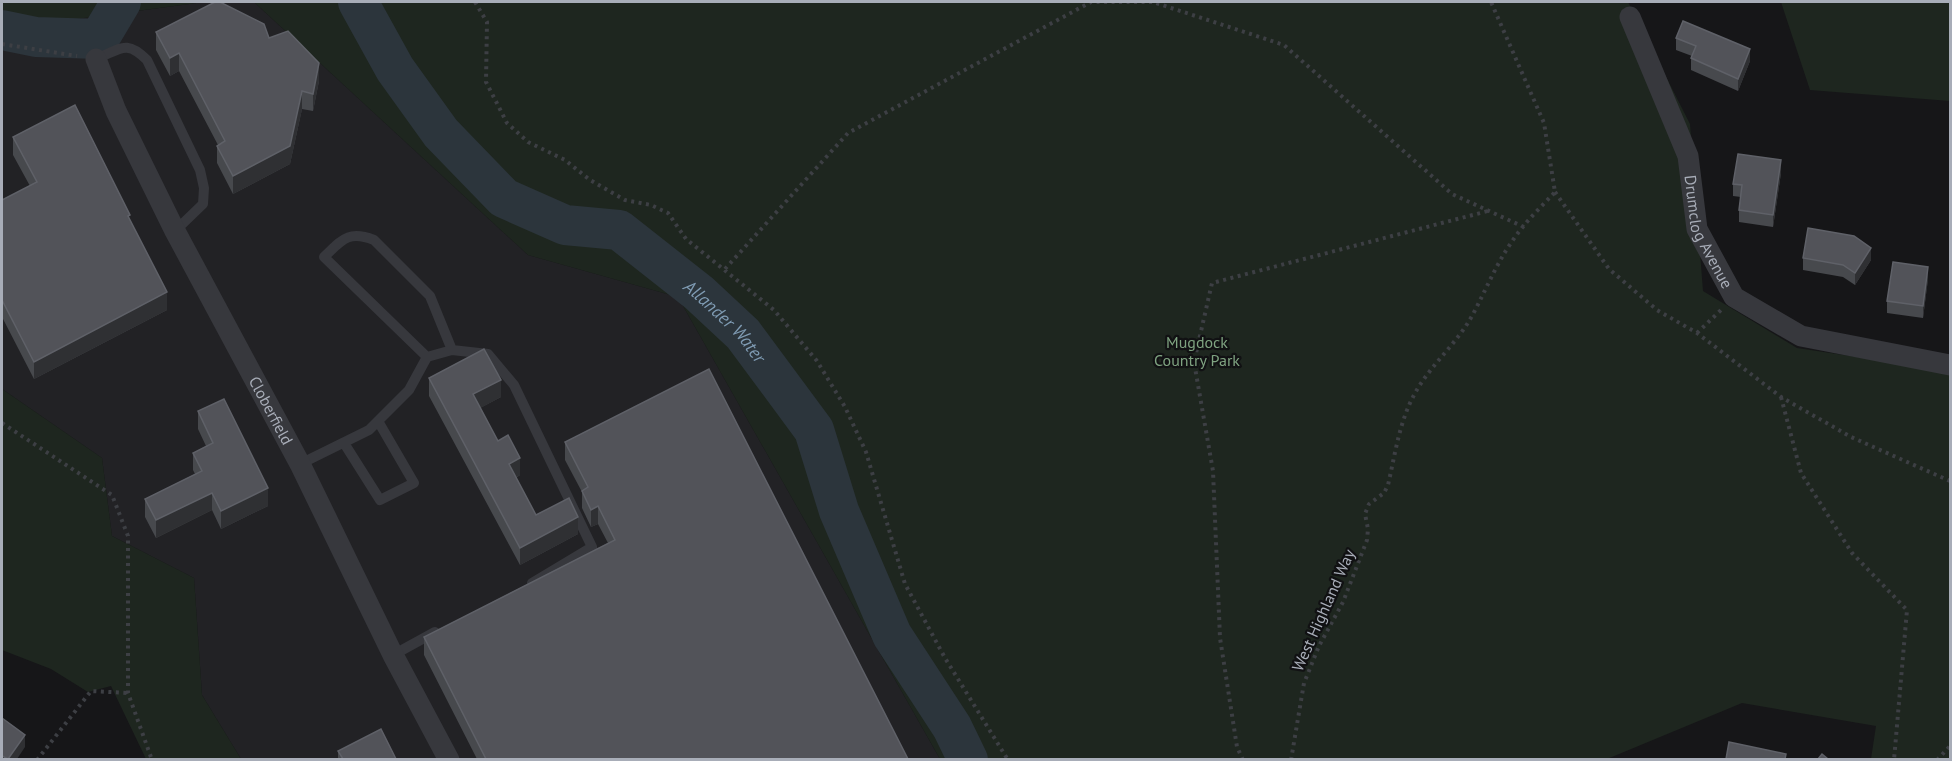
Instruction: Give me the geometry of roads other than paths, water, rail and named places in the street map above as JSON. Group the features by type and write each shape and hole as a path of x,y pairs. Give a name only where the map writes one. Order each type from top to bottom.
{"street":[{"name":"Drumclog Avenue","path":"1630,17 1688,156 1697,229 1734,297 1801,336 1950,365"},
{"name":"Cloberfield","path":"96,59 116,111 175,231 300,464 393,655 449,759"}],"lane":[{"path":"96,59 125,47 135,48 147,60 200,170 204,188 203,204 175,231"},
{"path":"427,357 324,257 344,237 363,236 374,240 430,296 452,350"},
{"path":"300,464 369,430 409,390 427,357 452,350 489,354 514,385 592,548 521,589"},
{"path":"344,443 380,500 414,483 378,421"},
{"path":"393,655 441,629"}],"waterway":[{"name":"Allander Water","path":"2,30 36,37 99,39 121,2"},
{"name":"Allander Water","path":"358,2 395,69 441,133 504,198 565,225 619,230 699,293 743,334 814,430 839,511 892,635 952,727 968,760"}],"park label":[{"name":"Mugdock Country Park","path":"1197,351"}]}
